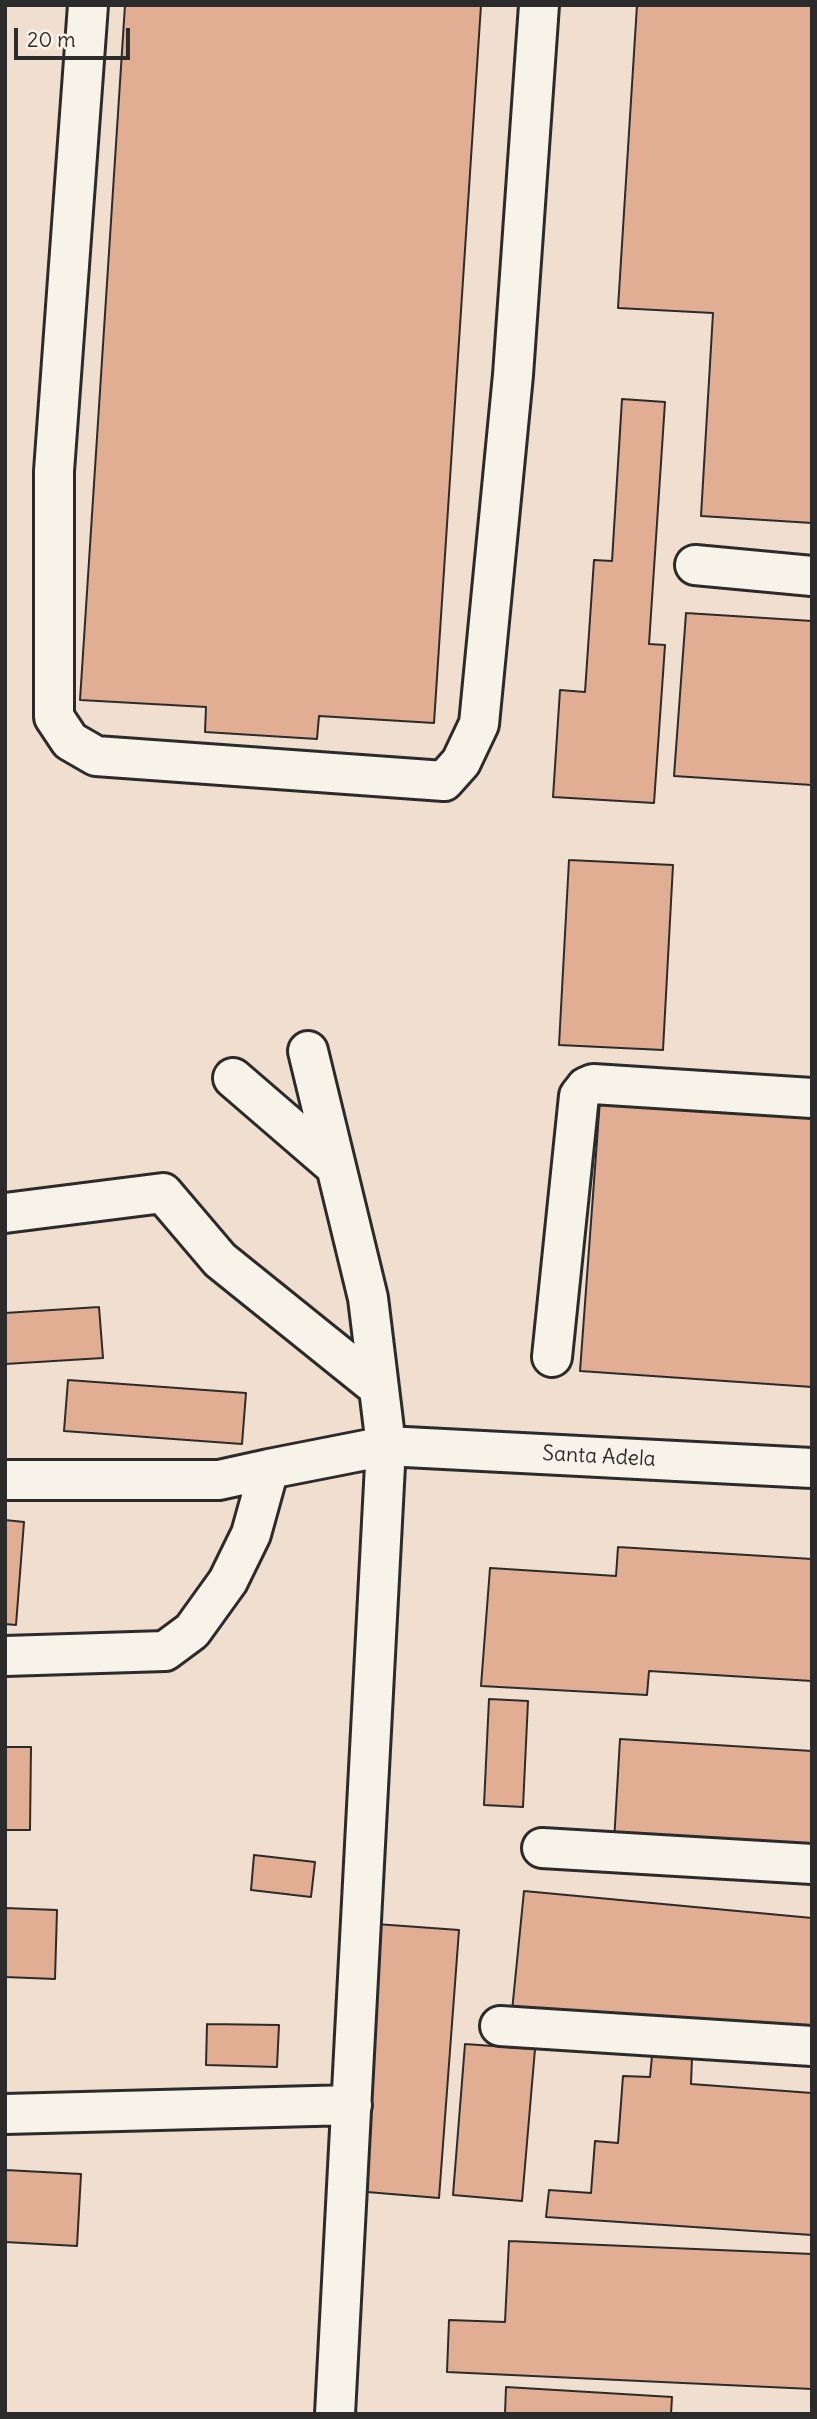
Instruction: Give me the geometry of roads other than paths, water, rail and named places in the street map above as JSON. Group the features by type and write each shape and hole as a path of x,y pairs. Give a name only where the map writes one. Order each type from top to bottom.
{"street":[{"path":"88,5 54,471 54,717 70,741 96,756 444,781 461,762 480,724 513,375 539,5"},
{"path":"695,565 812,576"},
{"path":"308,1051 368,1298 386,1446 335,2414"},
{"path":"233,1078 335,1167"},
{"path":"552,1357 579,1097 586,1087 593,1084 812,1098"},
{"path":"5,1213 163,1193 220,1260 379,1388"},
{"name":"Santa Adela","path":"5,1480 219,1480 386,1446 812,1468"},
{"path":"5,1656 165,1651 192,1631 228,1581 251,1534 269,1469"},
{"path":"542,1848 812,1864"},
{"path":"500,2026 812,2046"},
{"path":"5,2113 352,2105"}]}
